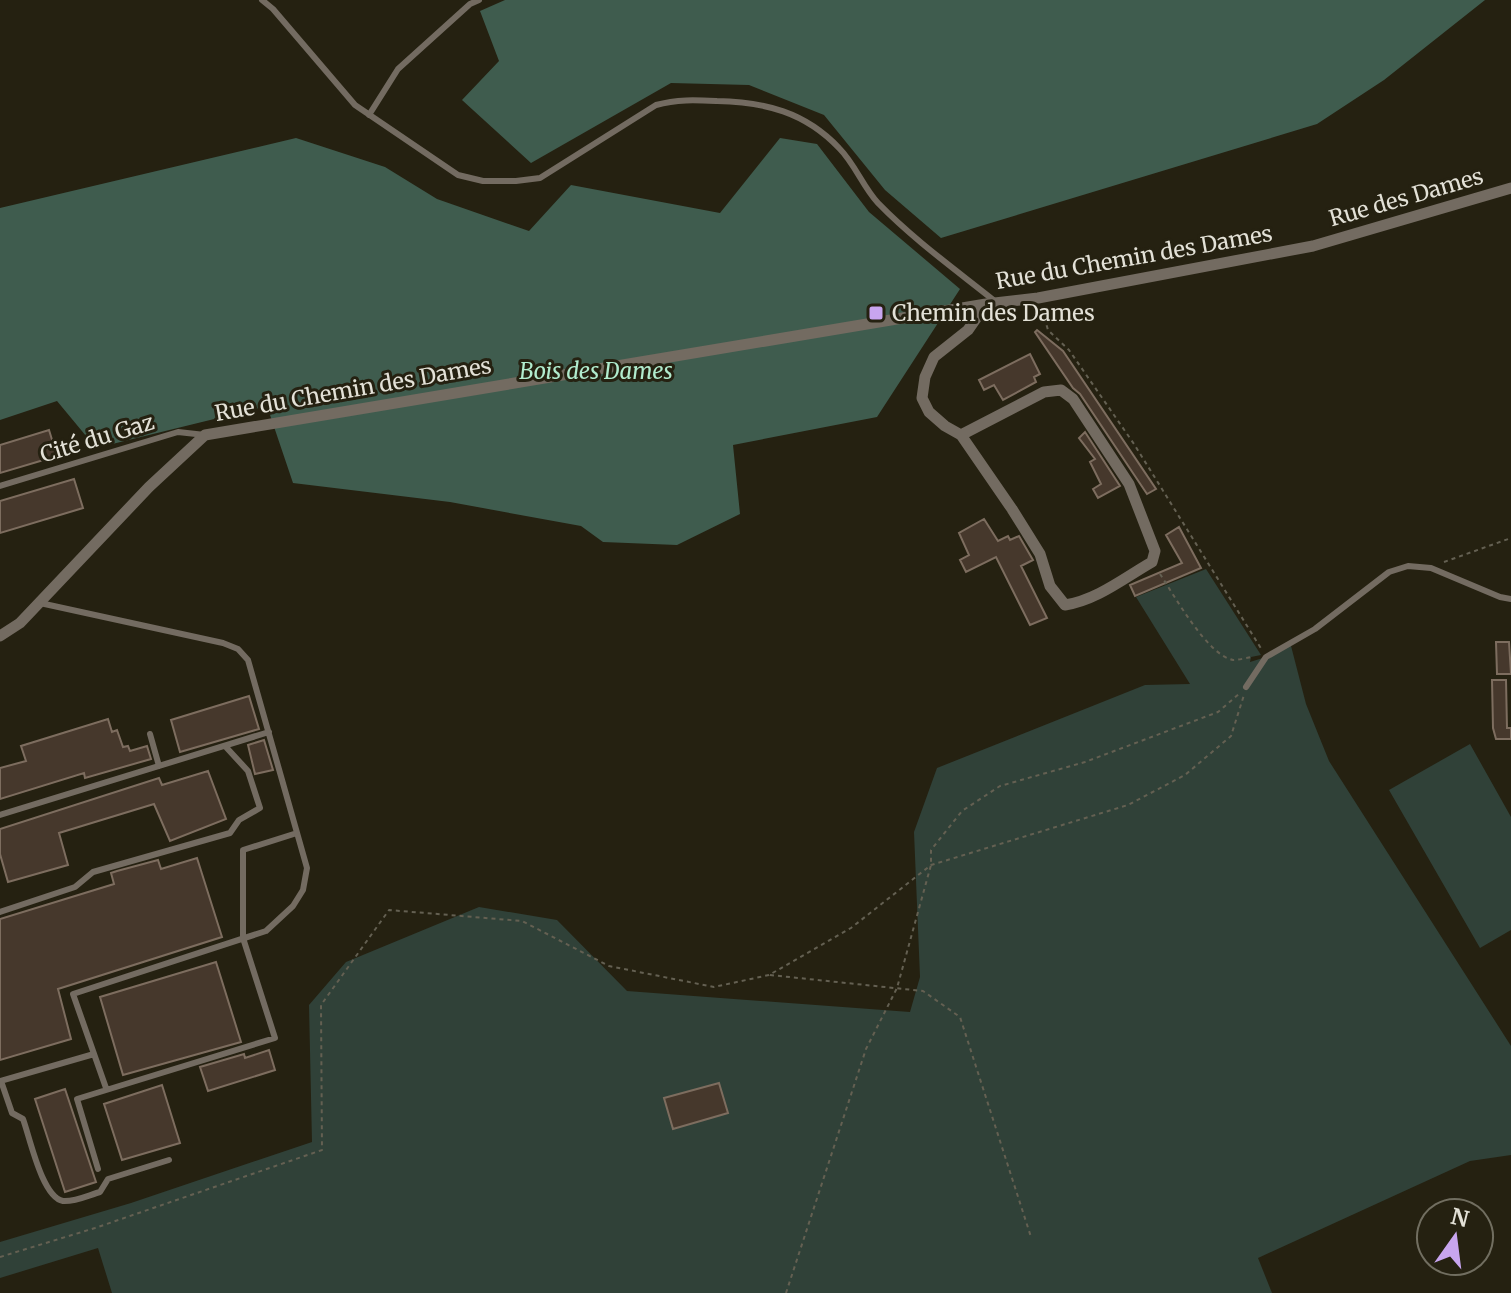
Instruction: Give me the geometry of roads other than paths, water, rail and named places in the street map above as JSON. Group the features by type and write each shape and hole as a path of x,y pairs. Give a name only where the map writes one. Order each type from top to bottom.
{"street":[{"name":"Rue des Dames","path":"1313,246 1511,188"},
{"name":"Rue du Chemin des Dames","path":"0,636 20,623 149,487 205,435 991,303 1038,298 1313,246"},
{"path":"961,435 1044,392 1061,390 1073,399 1129,484 1155,551 1152,562 1103,589 1088,601 1065,605 1050,586 1040,554 961,435 929,412 922,398 925,377 934,357 968,330 991,303"}],"lane":[{"path":"262,0 355,105 458,175 483,181 540,178 656,105 676,100 752,102 786,110 820,129 842,151 875,200 991,303"},
{"path":"369,115 398,69 470,4 479,0"},
{"name":"Cité du Gaz","path":"0,486 178,432 205,435"},
{"path":"1246,687 1266,657 1315,629 1389,572 1408,566 1431,568 1511,599"},
{"path":"40,603 223,643 238,649 248,660 307,868 303,890 293,906 266,931 73,994 106,1088"},
{"path":"0,815 269,732"},
{"path":"150,734 159,766"},
{"path":"0,912 75,887 93,872 230,833 239,820 260,808 248,771 225,746"},
{"path":"98,1169 77,1099 275,1038 243,938 243,850 297,833"},
{"path":"94,1054 0,1081 12,1113 23,1119 46,1186 53,1197 65,1201 100,1192 108,1179 169,1160"}],"place":[{"name":"Chemin des Dames","path":"876,313"}],"park label":[{"name":"Bois des Dames","path":"596,371"}]}
